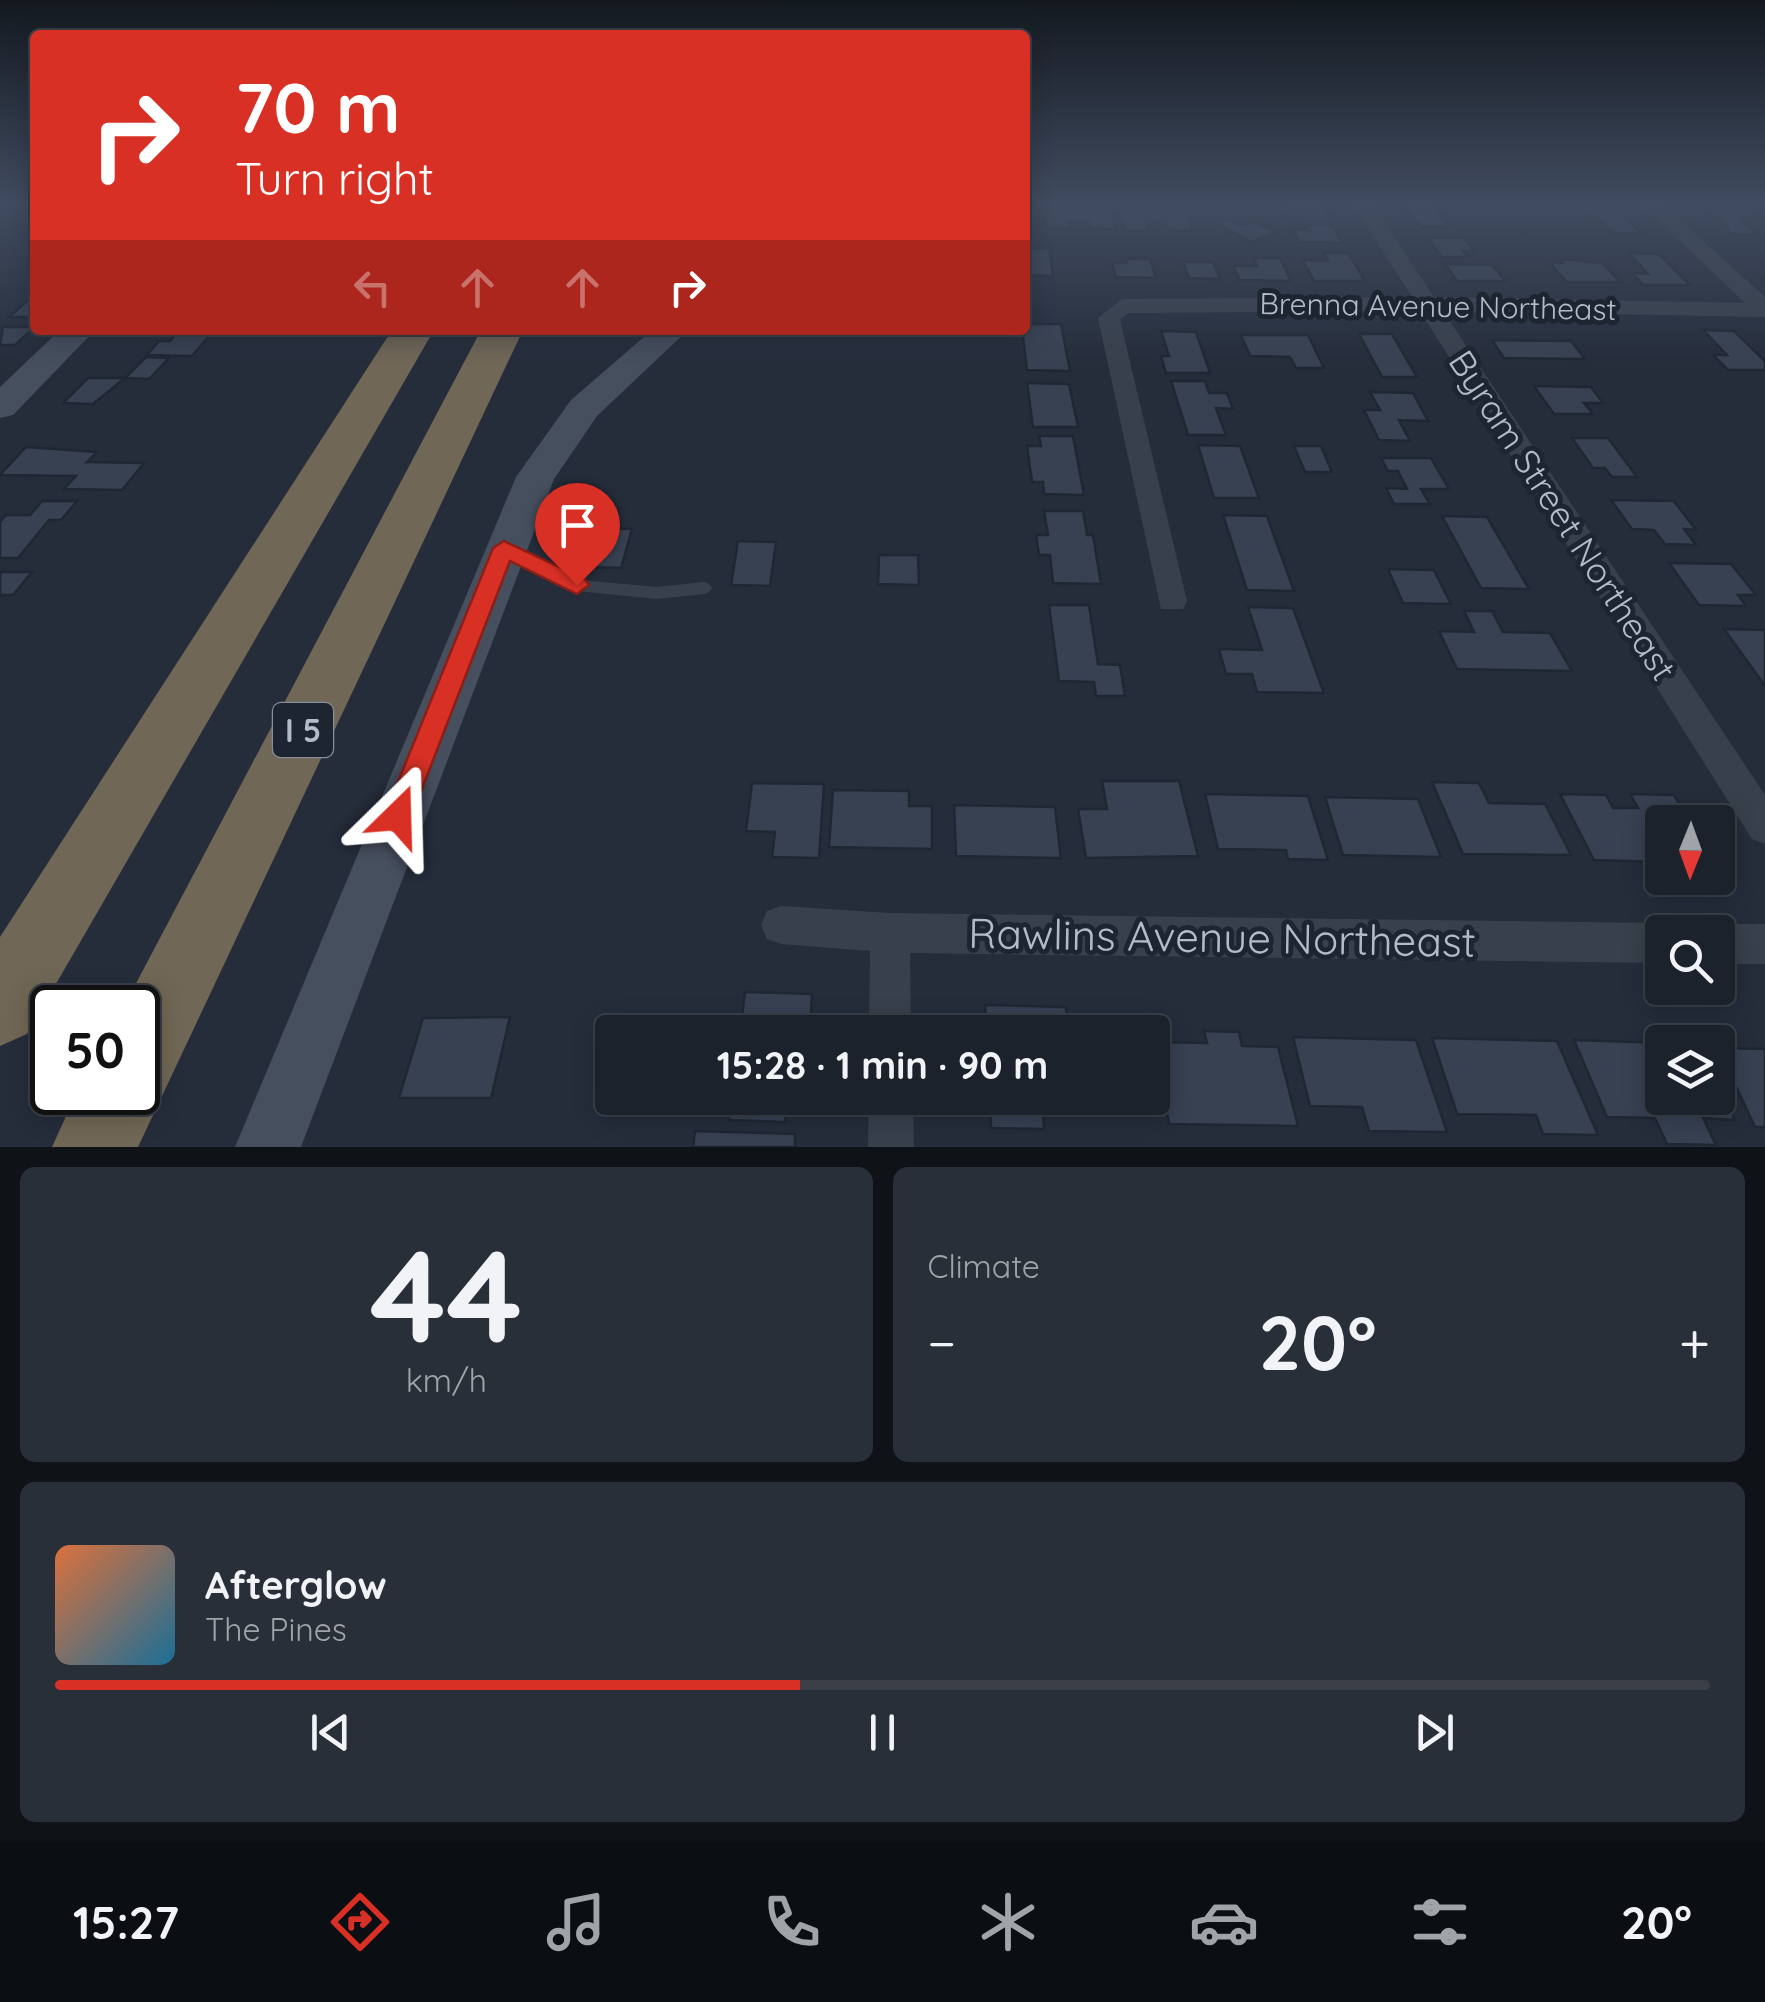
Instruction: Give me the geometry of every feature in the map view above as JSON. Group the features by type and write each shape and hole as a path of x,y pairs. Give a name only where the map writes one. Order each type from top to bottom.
{"highway":[{"path":"137,782 246,552 379,335"},
{"path":"0,1007 409,335"},
{"name":"I 5","path":"160,1017 500,335"},
{"path":"468,398 512,335"},
{"path":"94,1147 110,1115"}],"main road":[{"path":"0,407 74,335"},
{"path":"268,1147 535,477 563,433 667,335"}],"street":[{"name":"Byram Street Northeast","path":"1396,257 1765,827"},
{"path":"1708,257 1765,309"},
{"name":"Brenna Avenue Northeast","path":"1172,601 1110,328 1112,310 1136,304 1765,309"},
{"name":"Rawlins Avenue Northeast","path":"782,924 890,933 1645,943"},
{"path":"890,933 890,1015"},
{"path":"1735,944 1765,944"},
{"path":"891,1115 891,1147"}],"lane":[{"path":"504,548 577,585 656,592 704,588"}],"building":[{"path":"1030,257 1050,257 1053,276 1030,275"},
{"path":"1325,257 1350,257 1365,281 1314,281 1303,260 1328,261"},
{"path":"1632,257 1662,257 1690,285 1643,285 1632,273 1648,274"},
{"path":"1253,258 1280,258 1291,281 1240,280 1233,266 1257,266"},
{"path":"1126,259 1150,259 1156,278 1116,277 1112,263 1127,263"},
{"path":"1559,259 1602,263 1620,282 1567,282 1550,263 1563,263"},
{"path":"1183,262 1213,262 1220,279 1189,278"},
{"path":"1445,264 1492,265 1505,281 1457,281"},
{"path":"30,301 30,317 9,317"},
{"path":"1030,324 1061,324 1070,371 1027,370 1023,335 1030,335"},
{"path":"3,327 30,327 15,345 0,345"},
{"path":"1703,330 1734,331 1765,361 1765,370 1728,370 1713,355 1727,355"},
{"path":"1161,331 1196,332 1210,373 1166,373 1161,356 1169,356"},
{"path":"1359,334 1392,334 1417,377 1382,377"},
{"path":"175,335 210,335 192,356 147,355 159,341 170,341"},
{"path":"1241,335 1308,335 1324,368 1296,368 1290,357 1250,356"},
{"path":"1492,340 1571,341 1585,359 1504,358"},
{"path":"146,357 169,358 149,379 125,378"},
{"path":"88,378 125,378 93,404 63,403"},
{"path":"1171,381 1205,381 1209,393 1227,393 1233,409 1216,408 1226,435 1188,435"},
{"path":"1027,383 1069,384 1078,427 1033,427"},
{"path":"1534,386 1591,387 1603,403 1584,403 1593,414 1554,414"},
{"path":"1370,392 1413,393 1428,421 1399,420 1410,441 1379,440 1364,410 1380,410"},
{"path":"1039,436 1073,436 1084,495 1044,494 1043,482 1032,482 1027,446 1041,446"},
{"path":"1572,438 1608,438 1637,477 1612,477 1605,468 1593,468"},
{"path":"1198,445 1240,446 1259,498 1214,498"},
{"path":"1294,446 1321,446 1332,472 1305,472"},
{"path":"26,447 97,452 87,462 144,463 122,490 64,489 76,476 0,475"},
{"path":"1381,458 1431,458 1449,489 1421,489 1430,504 1394,504 1386,488 1407,489 1398,471 1388,471"},
{"path":"1611,500 1674,501 1696,530 1684,529 1696,545 1665,544 1654,530 1632,529"},
{"path":"42,501 77,501 61,520 49,520 18,558 0,558 0,522 6,515 30,515"},
{"path":"1044,511 1083,511 1087,535 1093,535 1101,584 1053,583 1050,555 1039,555 1036,535 1048,535"},
{"path":"1223,515 1267,516 1294,591 1247,590"},
{"path":"1442,516 1487,517 1529,589 1481,588"},
{"path":"597,528 632,529 621,568 585,567"},
{"path":"738,541 776,542 770,586 731,585"},
{"path":"879,555 918,555 919,585 878,584"},
{"path":"1669,563 1731,564 1756,595 1738,595 1746,606 1699,605"},
{"path":"1388,569 1434,570 1451,604 1403,603"},
{"path":"0,572 32,572 13,595 0,595"},
{"path":"1049,605 1089,605 1098,664 1120,665 1125,696 1096,696 1094,682 1059,681"},
{"path":"1248,607 1293,608 1324,693 1257,692 1252,674 1226,674 1219,649 1262,650"},
{"path":"1464,611 1492,611 1503,632 1550,633 1572,671 1457,669 1439,631 1474,632"},
{"path":"1724,629 1765,630 1765,686"},
{"path":"1102,781 1179,781 1198,856 1086,858 1078,809 1107,809"},
{"path":"1432,782 1479,783 1489,803 1545,804 1571,855 1463,854"},
{"path":"752,783 824,784 819,858 772,857 775,832 746,831"},
{"path":"833,790 909,791 909,806 932,806 932,849 829,847"},
{"path":"1205,794 1308,796 1328,860 1288,859 1286,850 1218,849"},
{"path":"1560,794 1606,795 1613,808 1638,808 1630,794 1674,795 1680,805 1645,805 1645,862 1594,860"},
{"path":"1325,797 1418,799 1441,857 1343,855"},
{"path":"954,805 1055,807 1061,858 956,856"},
{"path":"745,992 812,994 811,1015 742,1015"},
{"path":"985,1005 1066,1007 1067,1015 986,1015"},
{"path":"510,1017 491,1098 399,1098 423,1018"},
{"path":"1204,1031 1239,1032 1242,1046 1278,1047 1298,1126 1169,1124 1170,1042 1207,1043"},
{"path":"1293,1037 1416,1040 1447,1132 1369,1131 1362,1107 1310,1106"},
{"path":"1432,1038 1557,1041 1598,1135 1543,1134 1536,1115 1457,1114"},
{"path":"1574,1040 1645,1042 1645,1115 1733,1115 1735,1120 1703,1118 1716,1145 1667,1144 1655,1118 1607,1117"},
{"path":"1735,1048 1765,1049 1765,1127 1755,1127 1735,1084"},
{"path":"730,1115 786,1115 785,1122 729,1120"},
{"path":"991,1115 1043,1115 1044,1129 991,1128"},
{"path":"695,1131 795,1134 795,1147 693,1147"}],"route":[{"path":"398,816 504,548 577,585"}]}
